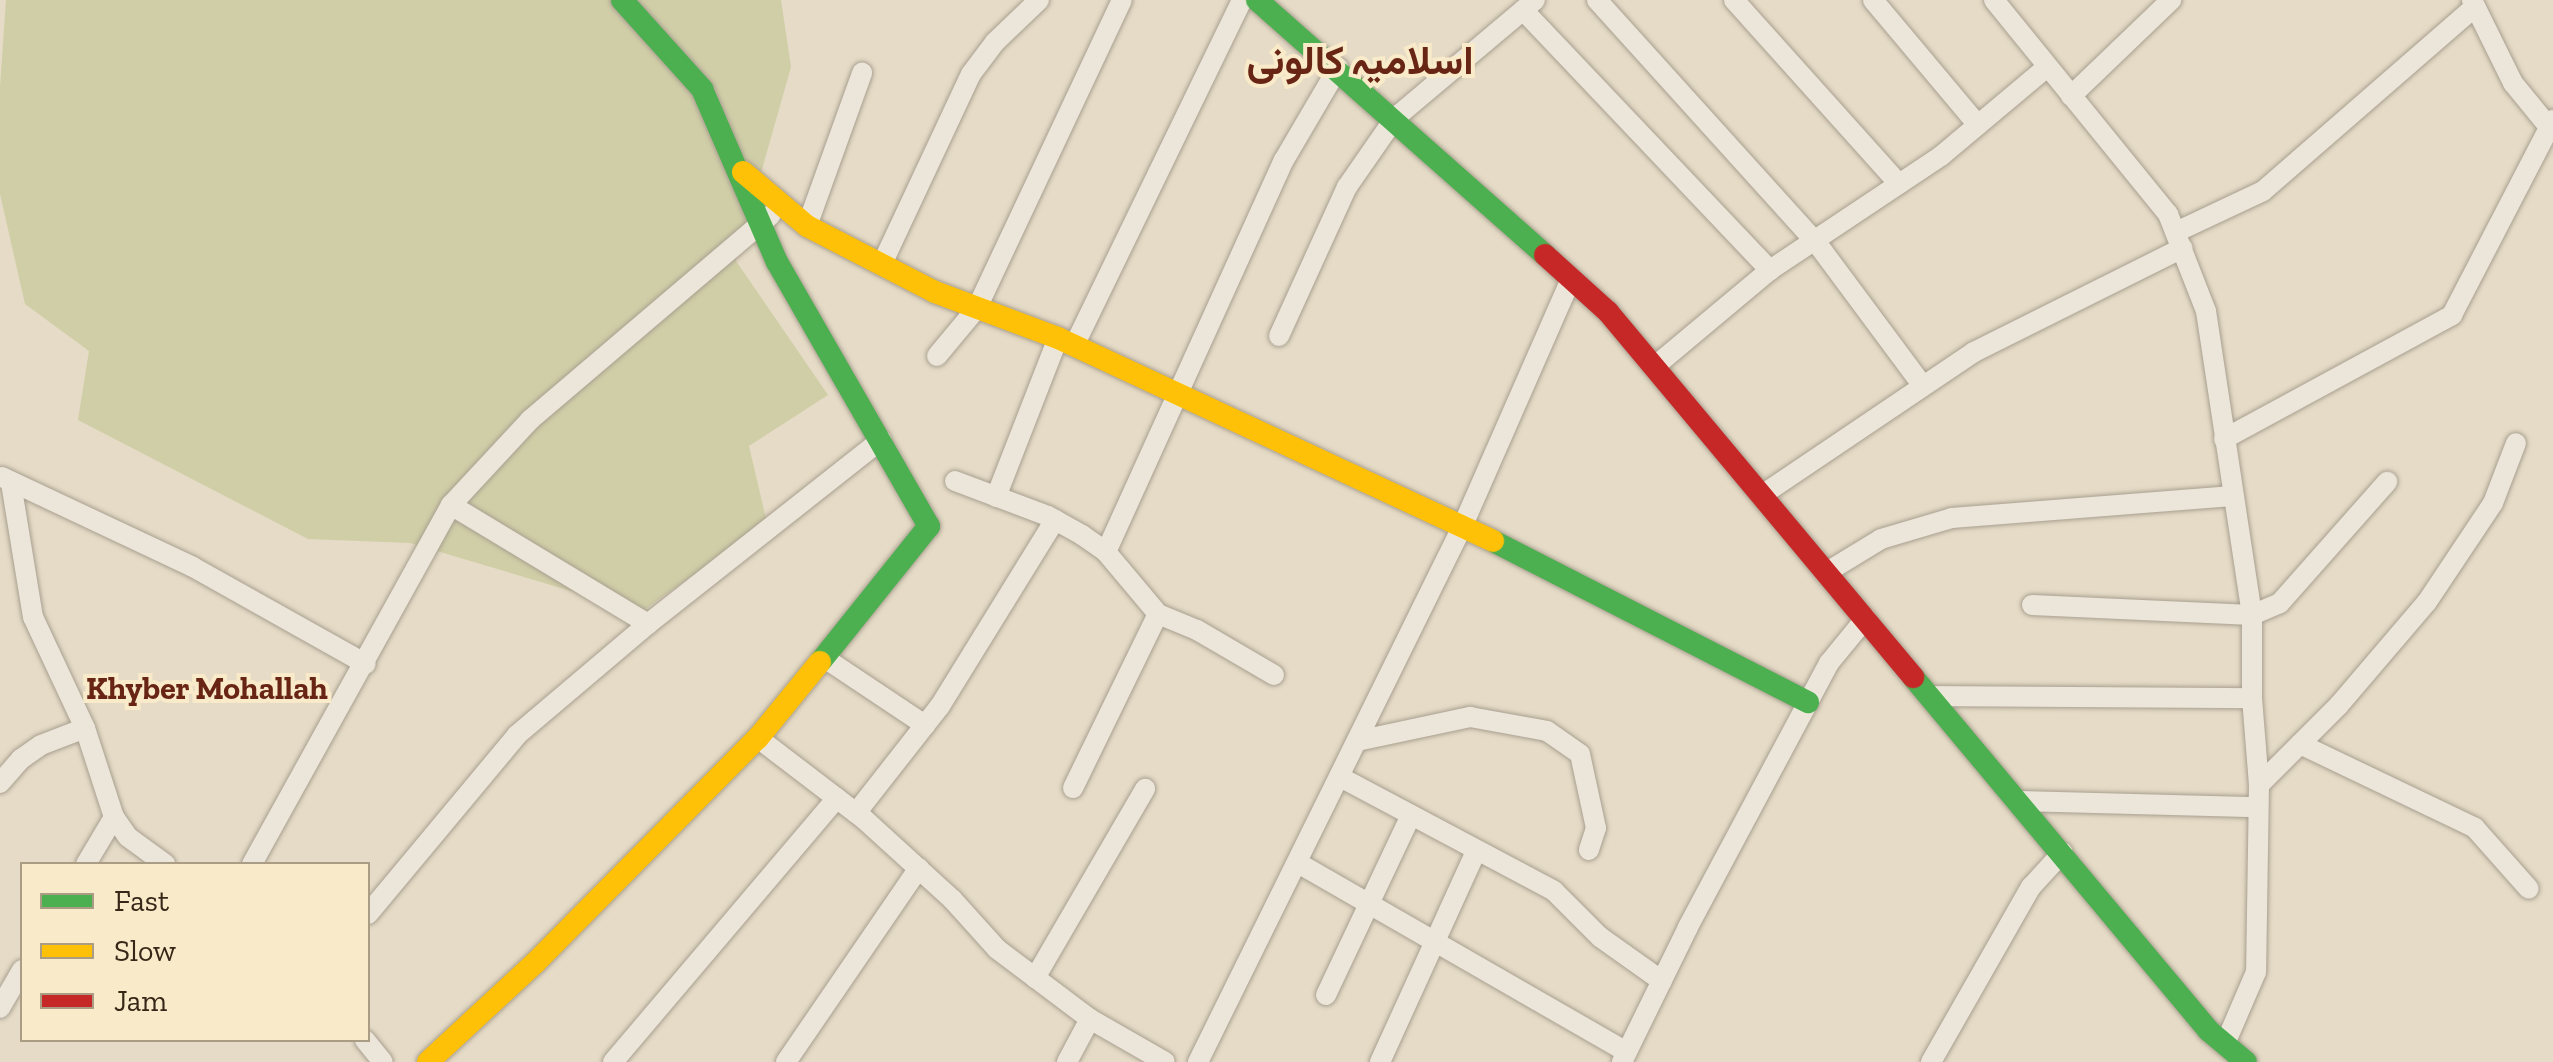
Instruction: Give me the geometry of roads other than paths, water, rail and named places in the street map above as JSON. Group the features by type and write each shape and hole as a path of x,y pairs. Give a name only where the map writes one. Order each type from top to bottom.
{"street":[{"path":"428,1062 536,962 758,738 929,526 777,262 702,89 622,0"},
{"path":"882,264 971,74 995,42 1039,0"},
{"path":"937,356 977,308 1122,0"},
{"path":"996,496 1066,342 1242,0"},
{"path":"1257,0 1395,118 1608,312 2224,1044 2246,1062"},
{"path":"1597,0 1816,242 1923,386"},
{"path":"1734,0 1899,184"},
{"path":"1873,0 1978,125"},
{"path":"1994,0 2168,214 2206,311 2252,615 2258,796 2256,972 2224,1044"},
{"path":"2071,96 2171,0"},
{"path":"1762,495 1974,352 2263,192 2473,4 2513,83 2551,124 2452,316 2224,439"},
{"path":"1278,336 1347,187 1395,118 1529,5 1770,270"},
{"path":"1106,552 1284,160 1338,68"},
{"path":"1654,367 1770,270 1899,184 2046,68"},
{"path":"807,226 862,73"},
{"path":"738,168 807,226 882,264 977,308 1066,342 1462,525 1808,702"},
{"path":"253,862 451,505 530,420 782,205"},
{"path":"1198,1062 1462,525 1571,279"},
{"path":"370,912 517,734 648,624 881,440"},
{"path":"2020,801 2258,796 2427,602 2492,504 2516,443"},
{"path":"162,862 128,836 114,817 86,728 33,617 8,524 5,480 193,567 366,664"},
{"path":"955,481 1055,520 1106,552 1158,614 1197,630 1274,675"},
{"path":"2032,605 2252,615 2280,604 2387,482"},
{"path":"1827,572 1881,539 1952,518 2232,496"},
{"path":"451,505 648,624"},
{"path":"856,813 924,725 1055,520"},
{"path":"1073,788 1158,614"},
{"path":"1298,862 1624,1057 1808,702 1829,664 1866,618"},
{"path":"824,657 924,725"},
{"path":"1932,696 2252,698"},
{"path":"1357,742 1470,716 1547,731 1580,754 1596,828 1589,850"},
{"path":"0,783 20,760 86,728"},
{"path":"758,738 856,813 919,868 997,949 1090,1019 1165,1062"},
{"path":"2300,744 2475,828 2530,889"},
{"path":"1340,777 1554,890 1600,937 1662,981"},
{"path":"1036,978 1145,789"},
{"path":"613,1062 837,798"},
{"path":"1326,995 1366,902 1410,816"},
{"path":"87,862 114,817"},
{"path":"1380,1062 1476,850"},
{"path":"1931,1062 2031,888 2063,852"},
{"path":"786,1062 919,868"},
{"path":"0,1008 20,973"},
{"path":"1068,1062 1090,1019"},
{"path":"367,1042 384,1062"}],"district":[{"name":"اسلامیہ کالونی","path":"1360,60"},
{"name":"Khyber Mohallah","path":"207,688"}]}
